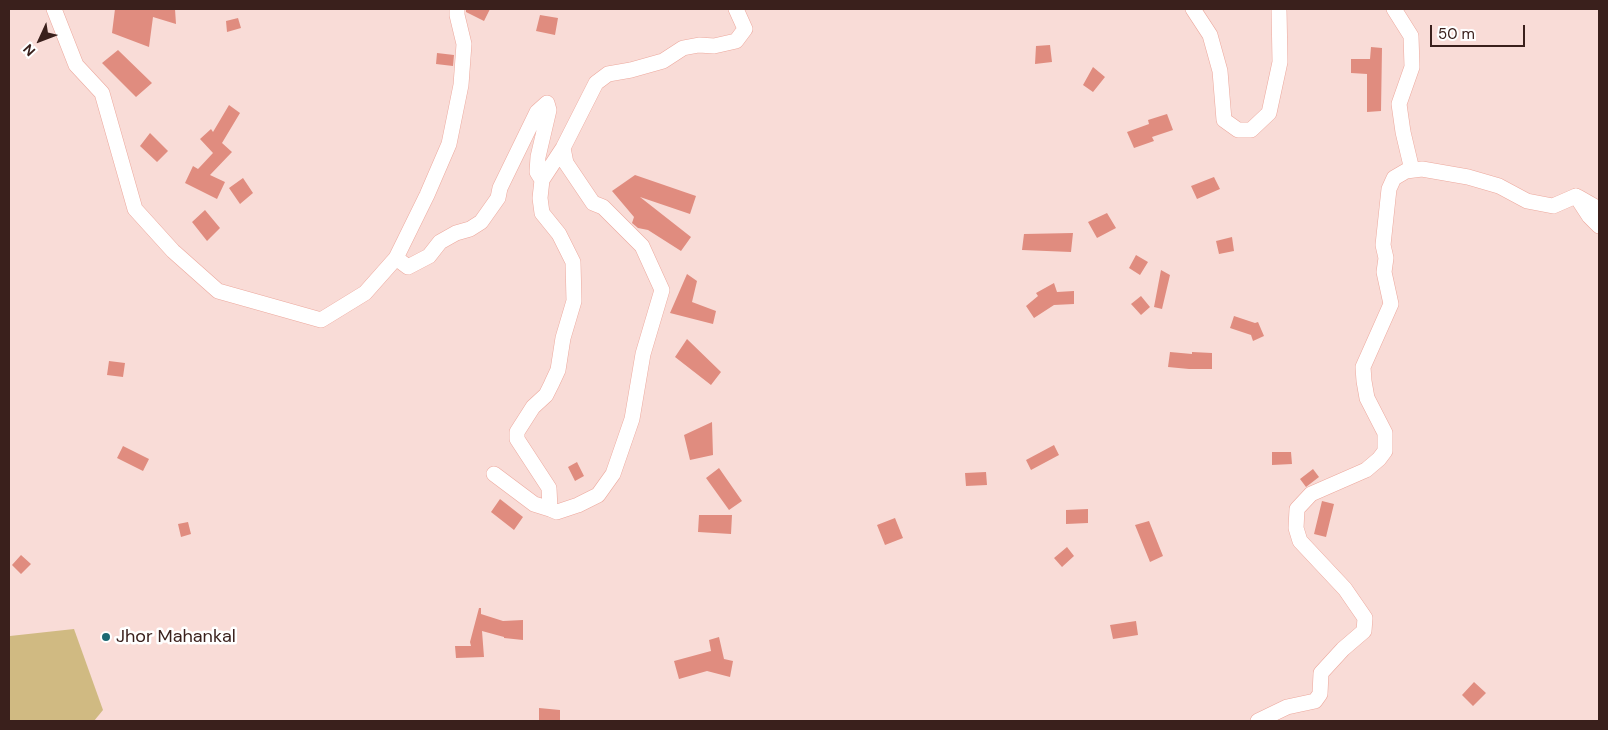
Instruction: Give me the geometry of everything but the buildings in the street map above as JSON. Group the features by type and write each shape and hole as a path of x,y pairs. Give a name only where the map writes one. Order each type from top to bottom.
{"street":[{"path":"54,9 76,65 102,93 135,209 173,251 218,291 321,320 365,293 396,258 427,195 449,144 461,85 464,44 457,9"},
{"path":"550,509 549,488 517,439 517,432 533,407 546,395 558,370 562,338 574,301 574,262 559,234 542,213 540,198 542,180 563,148 596,83 608,74 632,70 663,60 683,48 699,45 714,46 736,41 745,29 736,9"},
{"path":"1194,9 1210,35 1220,71 1224,120 1238,130 1251,130 1269,113 1280,62 1279,9"},
{"path":"1394,9 1411,36 1412,67 1398,104 1412,170"},
{"path":"396,258 408,267 429,256 440,242 481,222 498,198 500,188 537,112 547,103 549,110 538,157 537,172 542,180"},
{"path":"494,474 534,504 557,512 578,505 598,495 613,474 632,419 643,354 662,290 642,246 603,207 593,203 566,163 563,148"},
{"path":"1258,721 1286,708 1315,701 1320,694 1321,673 1343,649 1364,631 1365,618 1345,589 1300,541 1296,528 1297,509 1312,494 1366,470 1385,451 1386,433 1367,398 1363,367 1390,304 1384,272 1386,258 1383,245 1389,190 1394,178 1412,170 1422,169 1498,186 1528,201 1553,206 1576,196"},
{"path":"1576,196 1599,209"},
{"path":"1576,196 1589,216 1599,226"}],"shaded area":[{"path":"74,629 103,710 94,721 9,721 10,636"}],"place":[{"name":"Jhor Mahankal","path":"106,637"}]}
